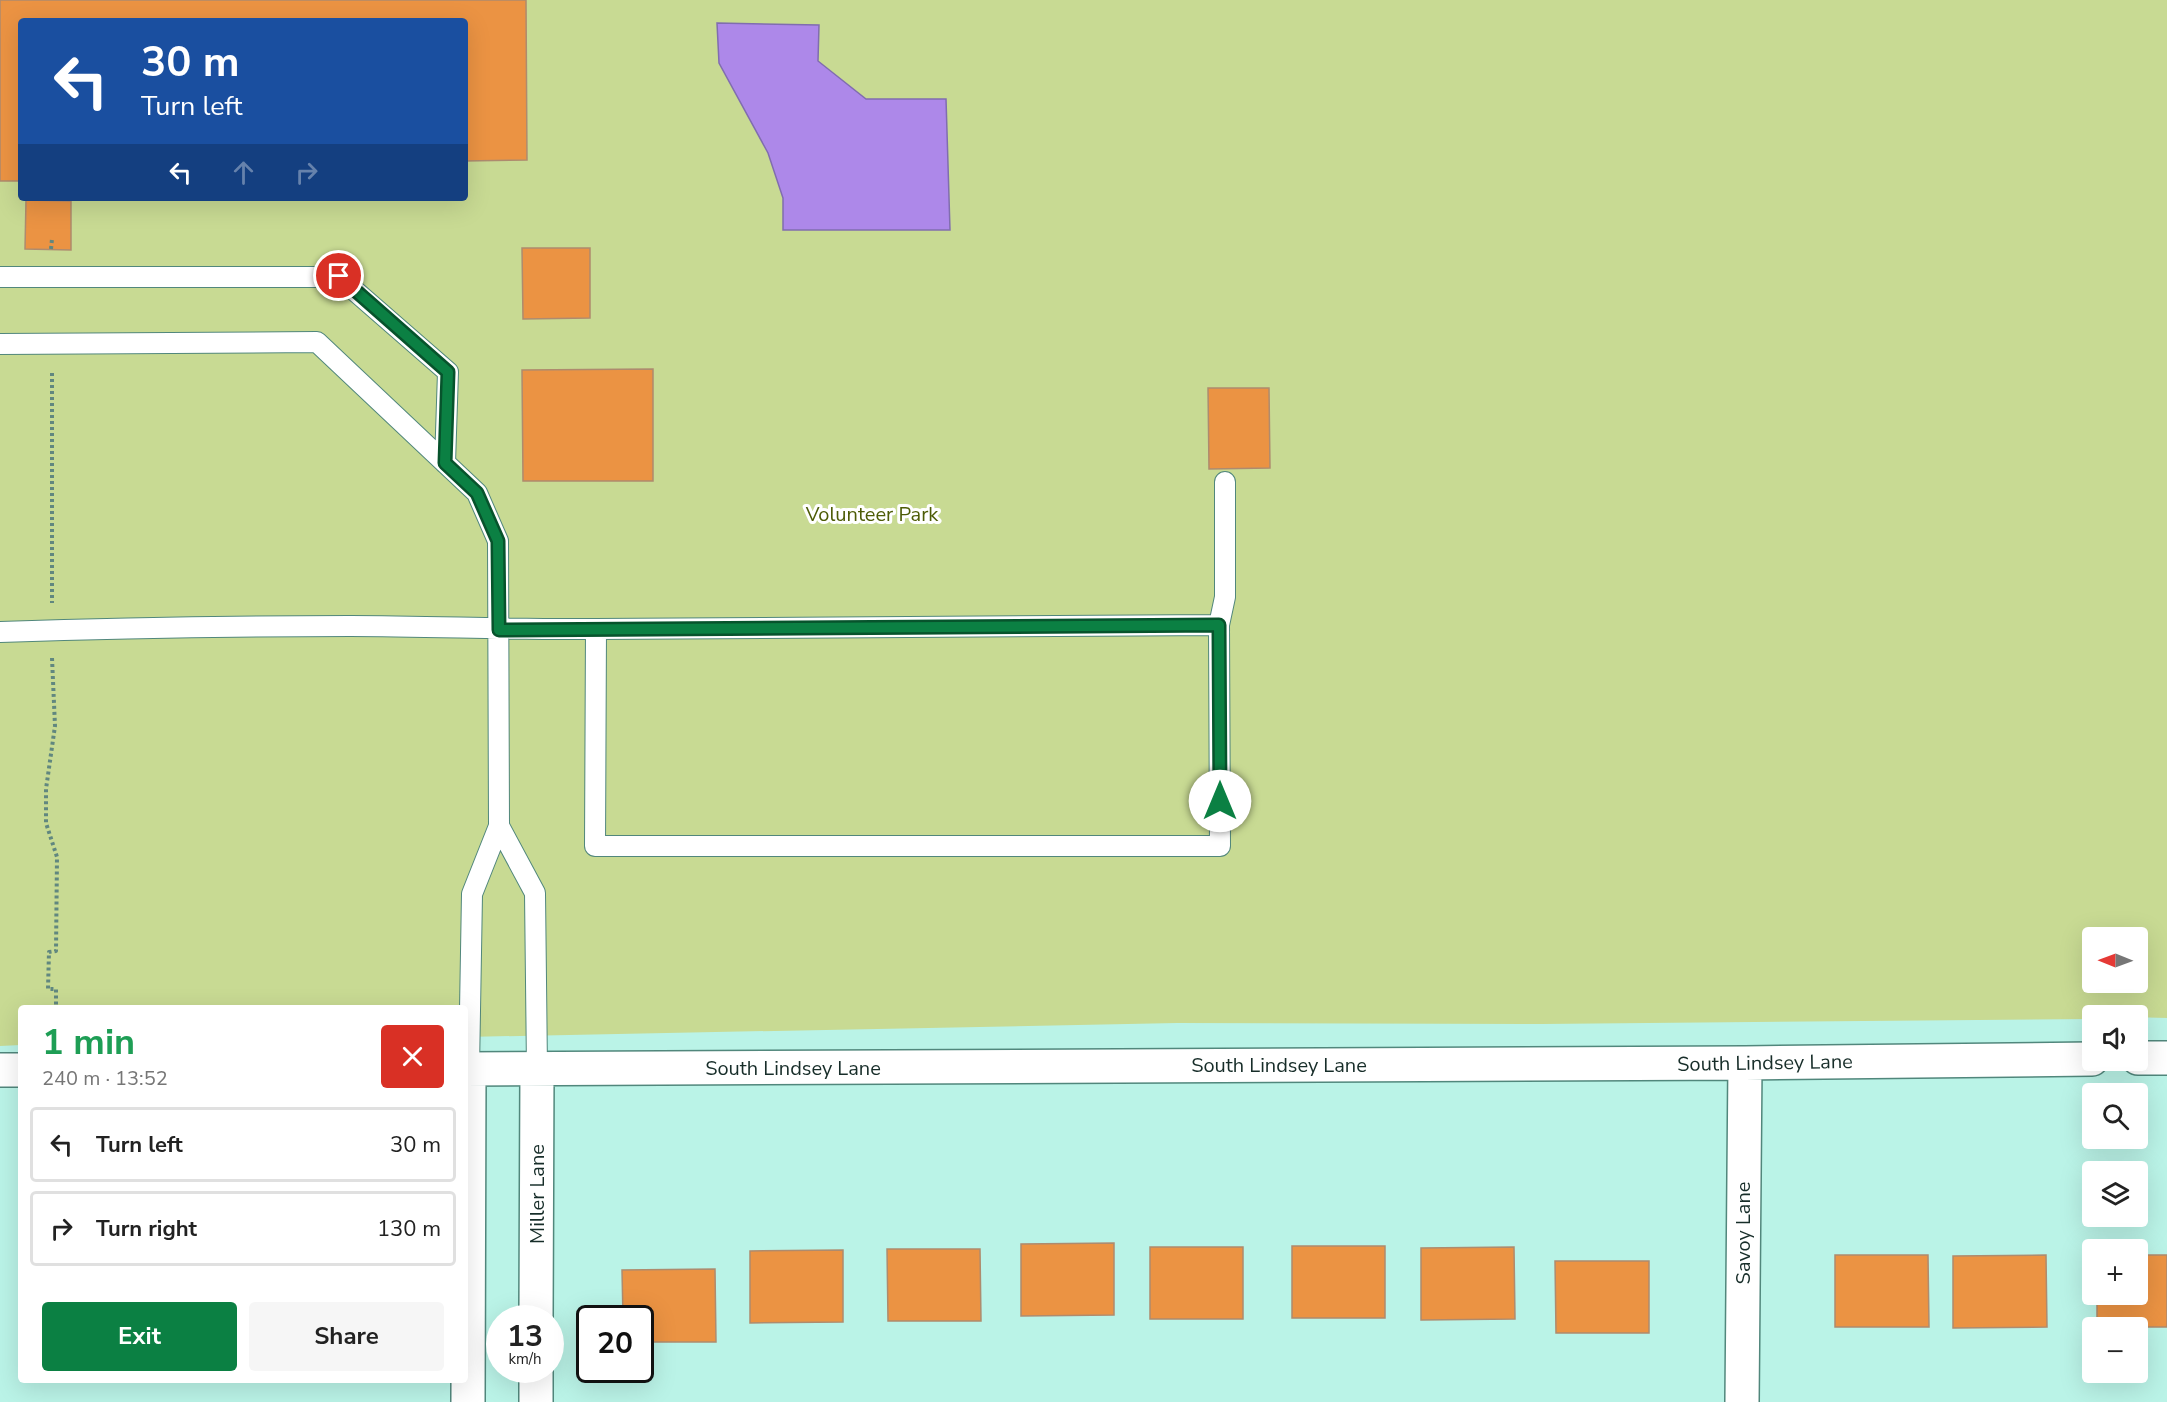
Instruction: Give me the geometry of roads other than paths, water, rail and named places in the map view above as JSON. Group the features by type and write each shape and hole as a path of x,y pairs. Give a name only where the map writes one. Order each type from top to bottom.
{"street":[{"path":"2148,1058 2167,1058"},
{"name":"South Lindsey Lane","path":"468,1070 2082,1059"},
{"name":"Savoy Lane","path":"1742,1402 1745,1063"},
{"name":"Miller Lane","path":"536,1305 537,1069"},
{"path":"0,1071 18,1070"},
{"path":"468,1383 468,1402"},
{"path":"536,1383 536,1402"}],"lane":[{"path":"0,277 339,276 448,372 445,463"},
{"path":"0,344 317,342 477,493 498,541 499,826 472,894 468,1035"},
{"path":"596,629 595,846 1220,846 1219,625 1225,597 1225,482"},
{"path":"0,632 351,626 499,630 1219,625"},
{"path":"499,826 535,893 537,1069"}],"park label":[{"name":"Volunteer Park","path":"872,514"}]}
